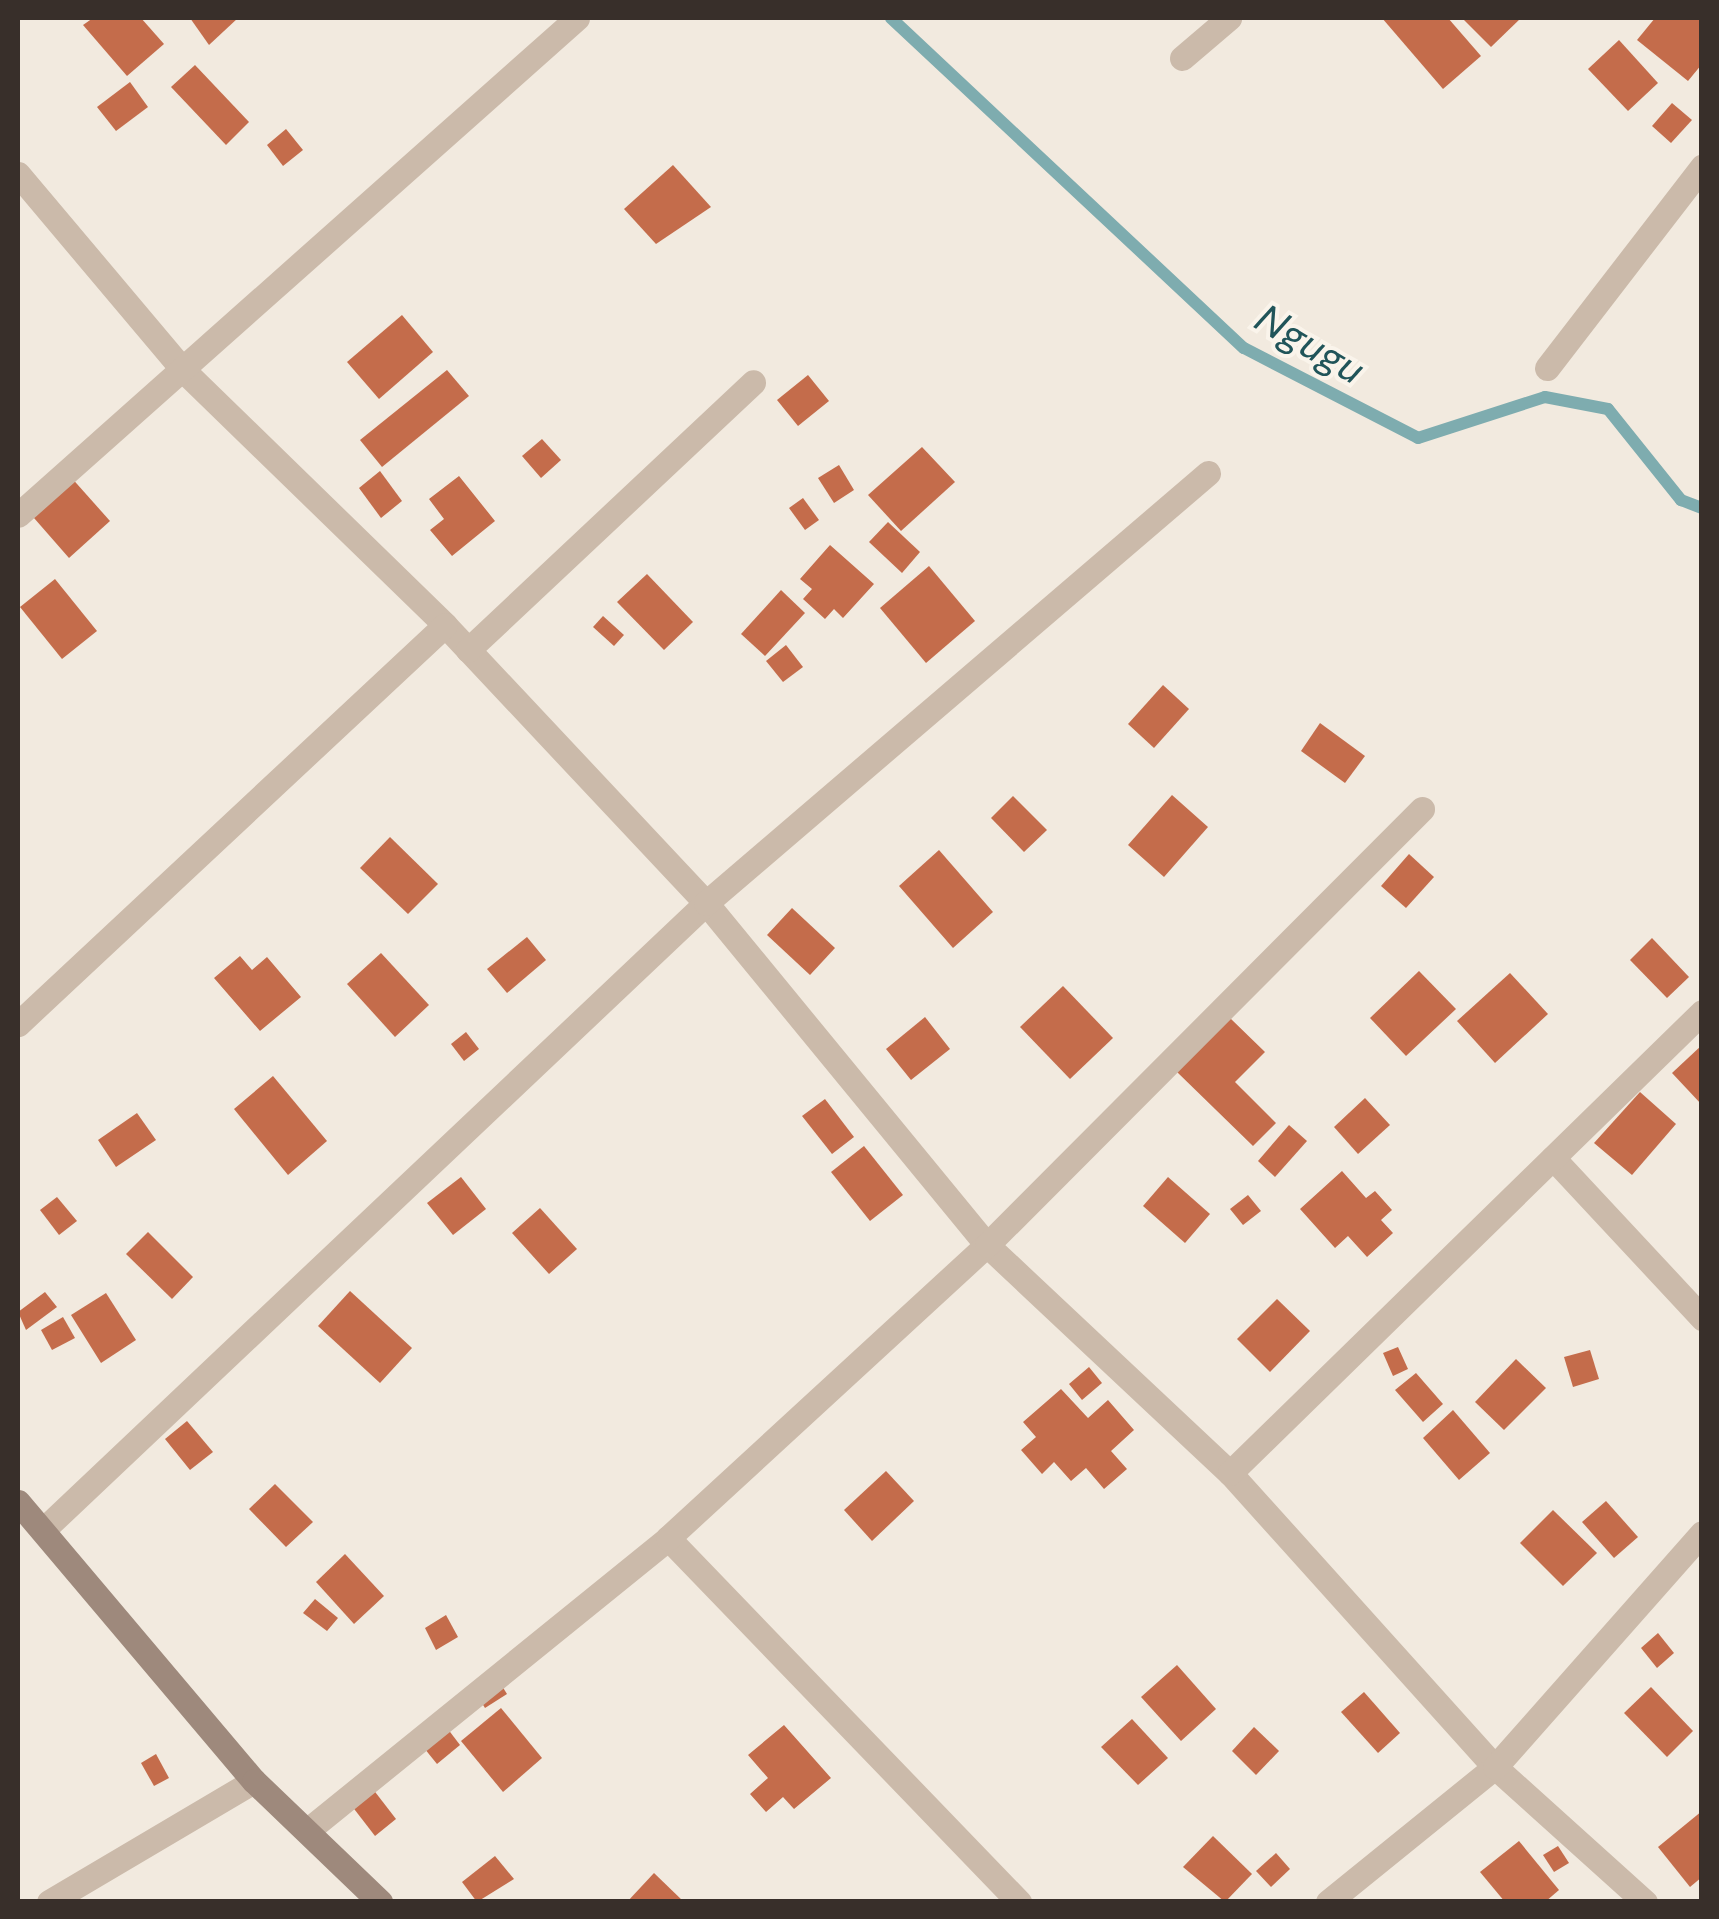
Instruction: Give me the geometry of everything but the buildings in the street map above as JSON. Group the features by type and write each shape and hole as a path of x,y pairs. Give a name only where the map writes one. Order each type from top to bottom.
{"main road":[{"path":"18,1502 254,1781 380,1902"}],"street":[{"path":"18,515 576,18"},
{"path":"1182,58 1230,18"},
{"path":"1547,368 1702,166"},
{"path":"18,174 182,368 445,625 706,903 987,1244 1230,1473 1495,1767 1645,1902"},
{"path":"468,650 752,382"},
{"path":"43,1530 706,903 1208,473"},
{"path":"18,1024 445,625"},
{"path":"308,1830 668,1538 987,1244 1422,809"},
{"path":"1230,1473 1702,1012"},
{"path":"1553,1158 1702,1318"},
{"path":"1328,1902 1495,1767 1702,1533"},
{"path":"668,1538 1019,1902"},
{"path":"50,1902 254,1781"}],"waterway":[{"name":"Ngugu","path":"891,18 1244,348 1418,438 1545,397 1608,409 1681,500 1702,508"}]}
